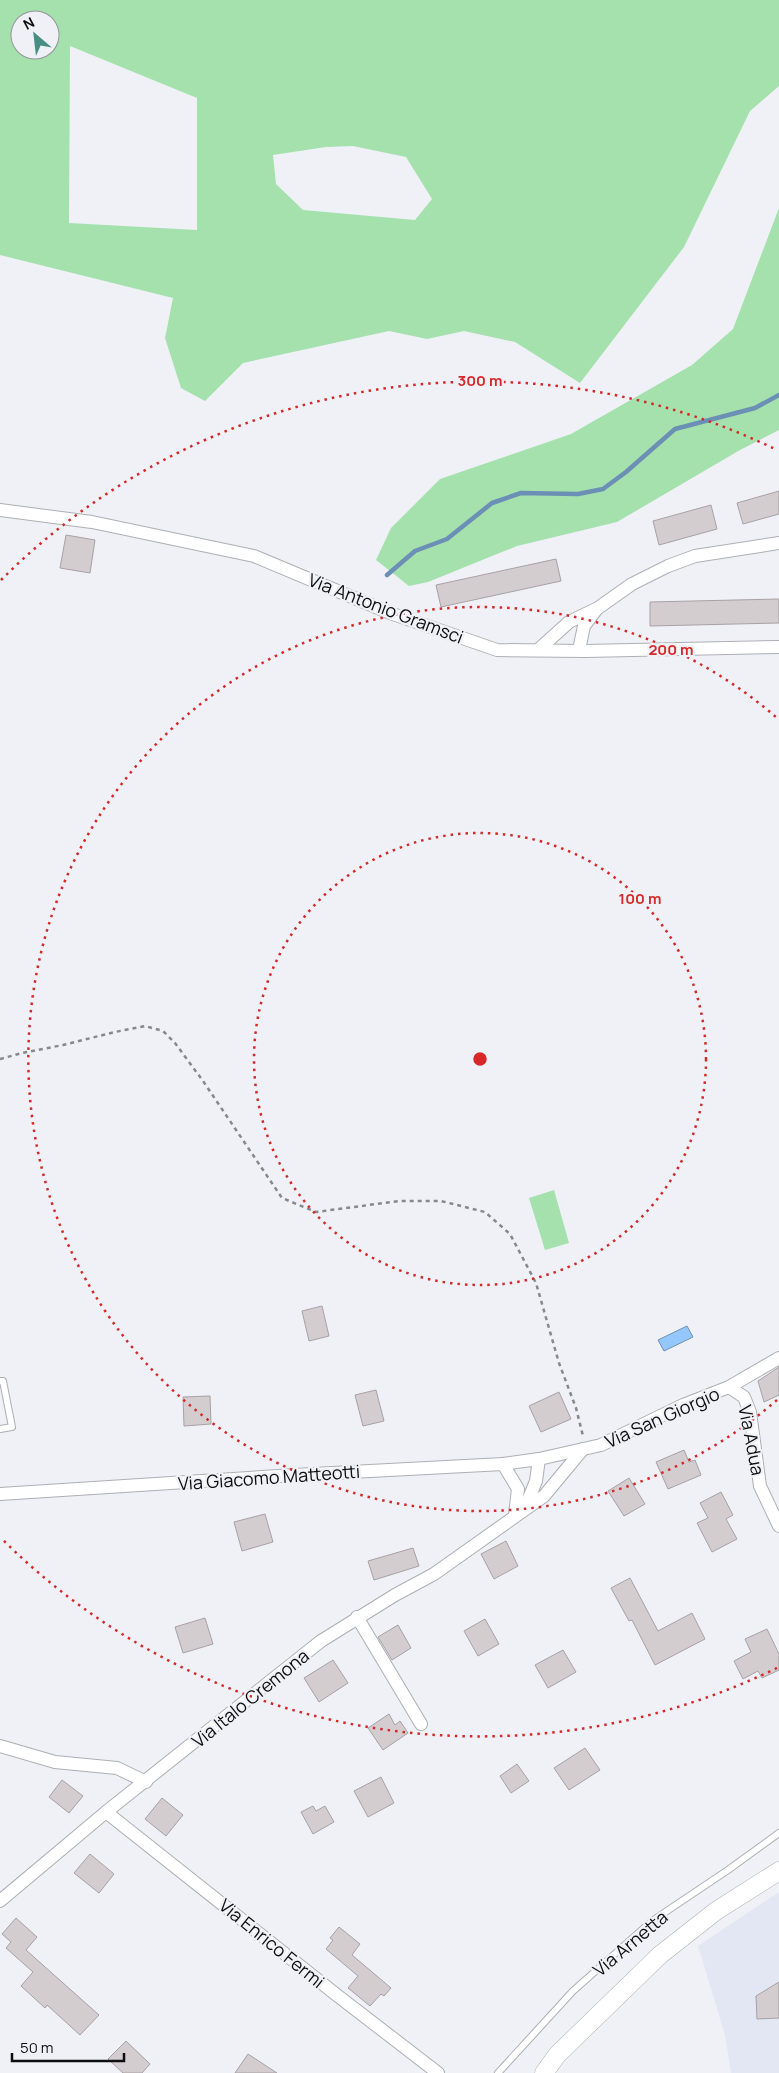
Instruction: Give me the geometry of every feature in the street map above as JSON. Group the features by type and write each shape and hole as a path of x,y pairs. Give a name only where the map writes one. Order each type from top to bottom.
{"main road":[{"path":"544,2073 557,2055 660,1955 716,1911 779,1871"}],"street":[{"name":"Via Antonio Gramsci","path":"0,510 92,522 254,556 390,613 497,650 779,647"},
{"path":"538,650 570,622 598,608 632,584 668,566 695,556 779,543"},
{"path":"579,650 584,626 598,608"},
{"name":"Via San Giorgio","path":"539,1459 583,1442 601,1445 683,1405 728,1387 779,1358"},
{"name":"Via Adua","path":"728,1387 744,1397 750,1412 760,1486 779,1526"},
{"name":"Via Italo Cremona","path":"0,1901 106,1812 321,1641 357,1617 462,1556 544,1496 583,1442"},
{"path":"520,1512 536,1481 539,1459"},
{"name":"Via Giacomo Matteotti","path":"0,1494 502,1464 539,1459"},
{"path":"502,1464 518,1488 520,1512"},
{"path":"357,1617 421,1724"},
{"path":"0,1746 56,1762 117,1768 146,1782"},
{"name":"Via Enrico Fermi","path":"106,1812 438,2073"}],"lane":[{"path":"0,1381 3,1381 12,1427 0,1429"},
{"name":"Via Arnetta","path":"498,2073 573,1991 652,1921 779,1833"}],"path":[{"path":"0,1060 22,1052 63,1045 146,1026 163,1031 175,1043 224,1110 282,1198 316,1212 399,1201 442,1201 485,1212 510,1234 536,1283 560,1363 576,1408 583,1442"}],"shaded area":[{"path":"779,1892 779,2073 731,2073 725,2035 698,1946"}],"green space":[{"path":"0,0 779,0 779,86 750,111 684,247 580,383 515,342 464,331 427,339 389,331 243,363 205,401 181,388 165,338 173,298 0,255","holes":["70,46 197,98 197,230 69,223","353,146 406,157 432,199 415,220 303,210 276,184 273,155 326,147"]},
{"path":"779,208 779,430 740,450 617,522 517,546 428,582 409,586 376,560 391,528 440,479 571,434 692,365 733,329"},
{"path":"554,1190 569,1243 545,1250 529,1198"}],"water":[{"path":"687,1326 693,1337 664,1351 658,1340"}],"building":[{"path":"779,491 779,514 743,524 737,503"},
{"path":"711,505 717,529 659,545 653,521"},
{"path":"66,535 95,540 90,573 60,568"},
{"path":"556,559 561,581 441,607 436,585"},
{"path":"779,599 779,623 650,626 650,602"},
{"path":"322,1306 329,1336 309,1341 302,1311"},
{"path":"779,1367 779,1395 764,1402 758,1381"},
{"path":"376,1390 384,1421 363,1426 355,1395"},
{"path":"559,1392 571,1419 541,1432 529,1406"},
{"path":"210,1396 211,1424 184,1426 183,1397"},
{"path":"684,1450 689,1462 695,1460 701,1475 668,1489 656,1462"},
{"path":"629,1478 645,1504 624,1516 608,1491"},
{"path":"721,1492 733,1515 726,1519 737,1539 712,1552 697,1523 708,1518 700,1503"},
{"path":"265,1514 273,1542 242,1551 234,1522"},
{"path":"506,1541 518,1566 494,1579 481,1554"},
{"path":"413,1548 419,1566 374,1580 368,1561"},
{"path":"630,1578 658,1631 692,1613 705,1639 655,1665 632,1620 629,1621 611,1588"},
{"path":"205,1618 213,1644 183,1653 175,1627"},
{"path":"485,1619 499,1644 478,1656 464,1631"},
{"path":"398,1625 411,1648 392,1660 378,1637"},
{"path":"767,1629 779,1654 779,1670 762,1678 758,1671 743,1679 734,1661 751,1652 745,1639"},
{"path":"563,1650 576,1672 548,1688 535,1665"},
{"path":"333,1660 348,1683 319,1702 304,1678"},
{"path":"389,1714 395,1725 400,1721 408,1733 383,1750 368,1728"},
{"path":"585,1748 600,1770 569,1790 554,1768"},
{"path":"517,1764 529,1781 511,1793 500,1776"},
{"path":"381,1777 394,1803 368,1817 354,1791"},
{"path":"62,1780 83,1796 69,1813 49,1797"},
{"path":"162,1798 183,1815 166,1836 145,1819"},
{"path":"313,1806 316,1811 325,1806 334,1822 313,1834 301,1812"},
{"path":"90,1854 114,1874 99,1893 74,1873"},
{"path":"16,1918 37,1937 26,1950 99,2015 80,2035 47,2005 45,2008 21,1986 33,1972 6,1948 11,1942 2,1934"},
{"path":"339,1927 360,1944 352,1955 391,1988 384,1996 381,1994 370,2006 348,1988 358,1976 326,1949 333,1940 330,1938"},
{"path":"779,1982 779,2018 757,2019 756,1996"},
{"path":"126,2041 150,2064 142,2073 123,2073 108,2059"},
{"path":"248,2054 277,2073 235,2073"}],"waterway":[{"path":"387,575 415,551 447,539 492,503 521,493 578,494 603,489 626,472 675,429 755,408 779,395"}]}
